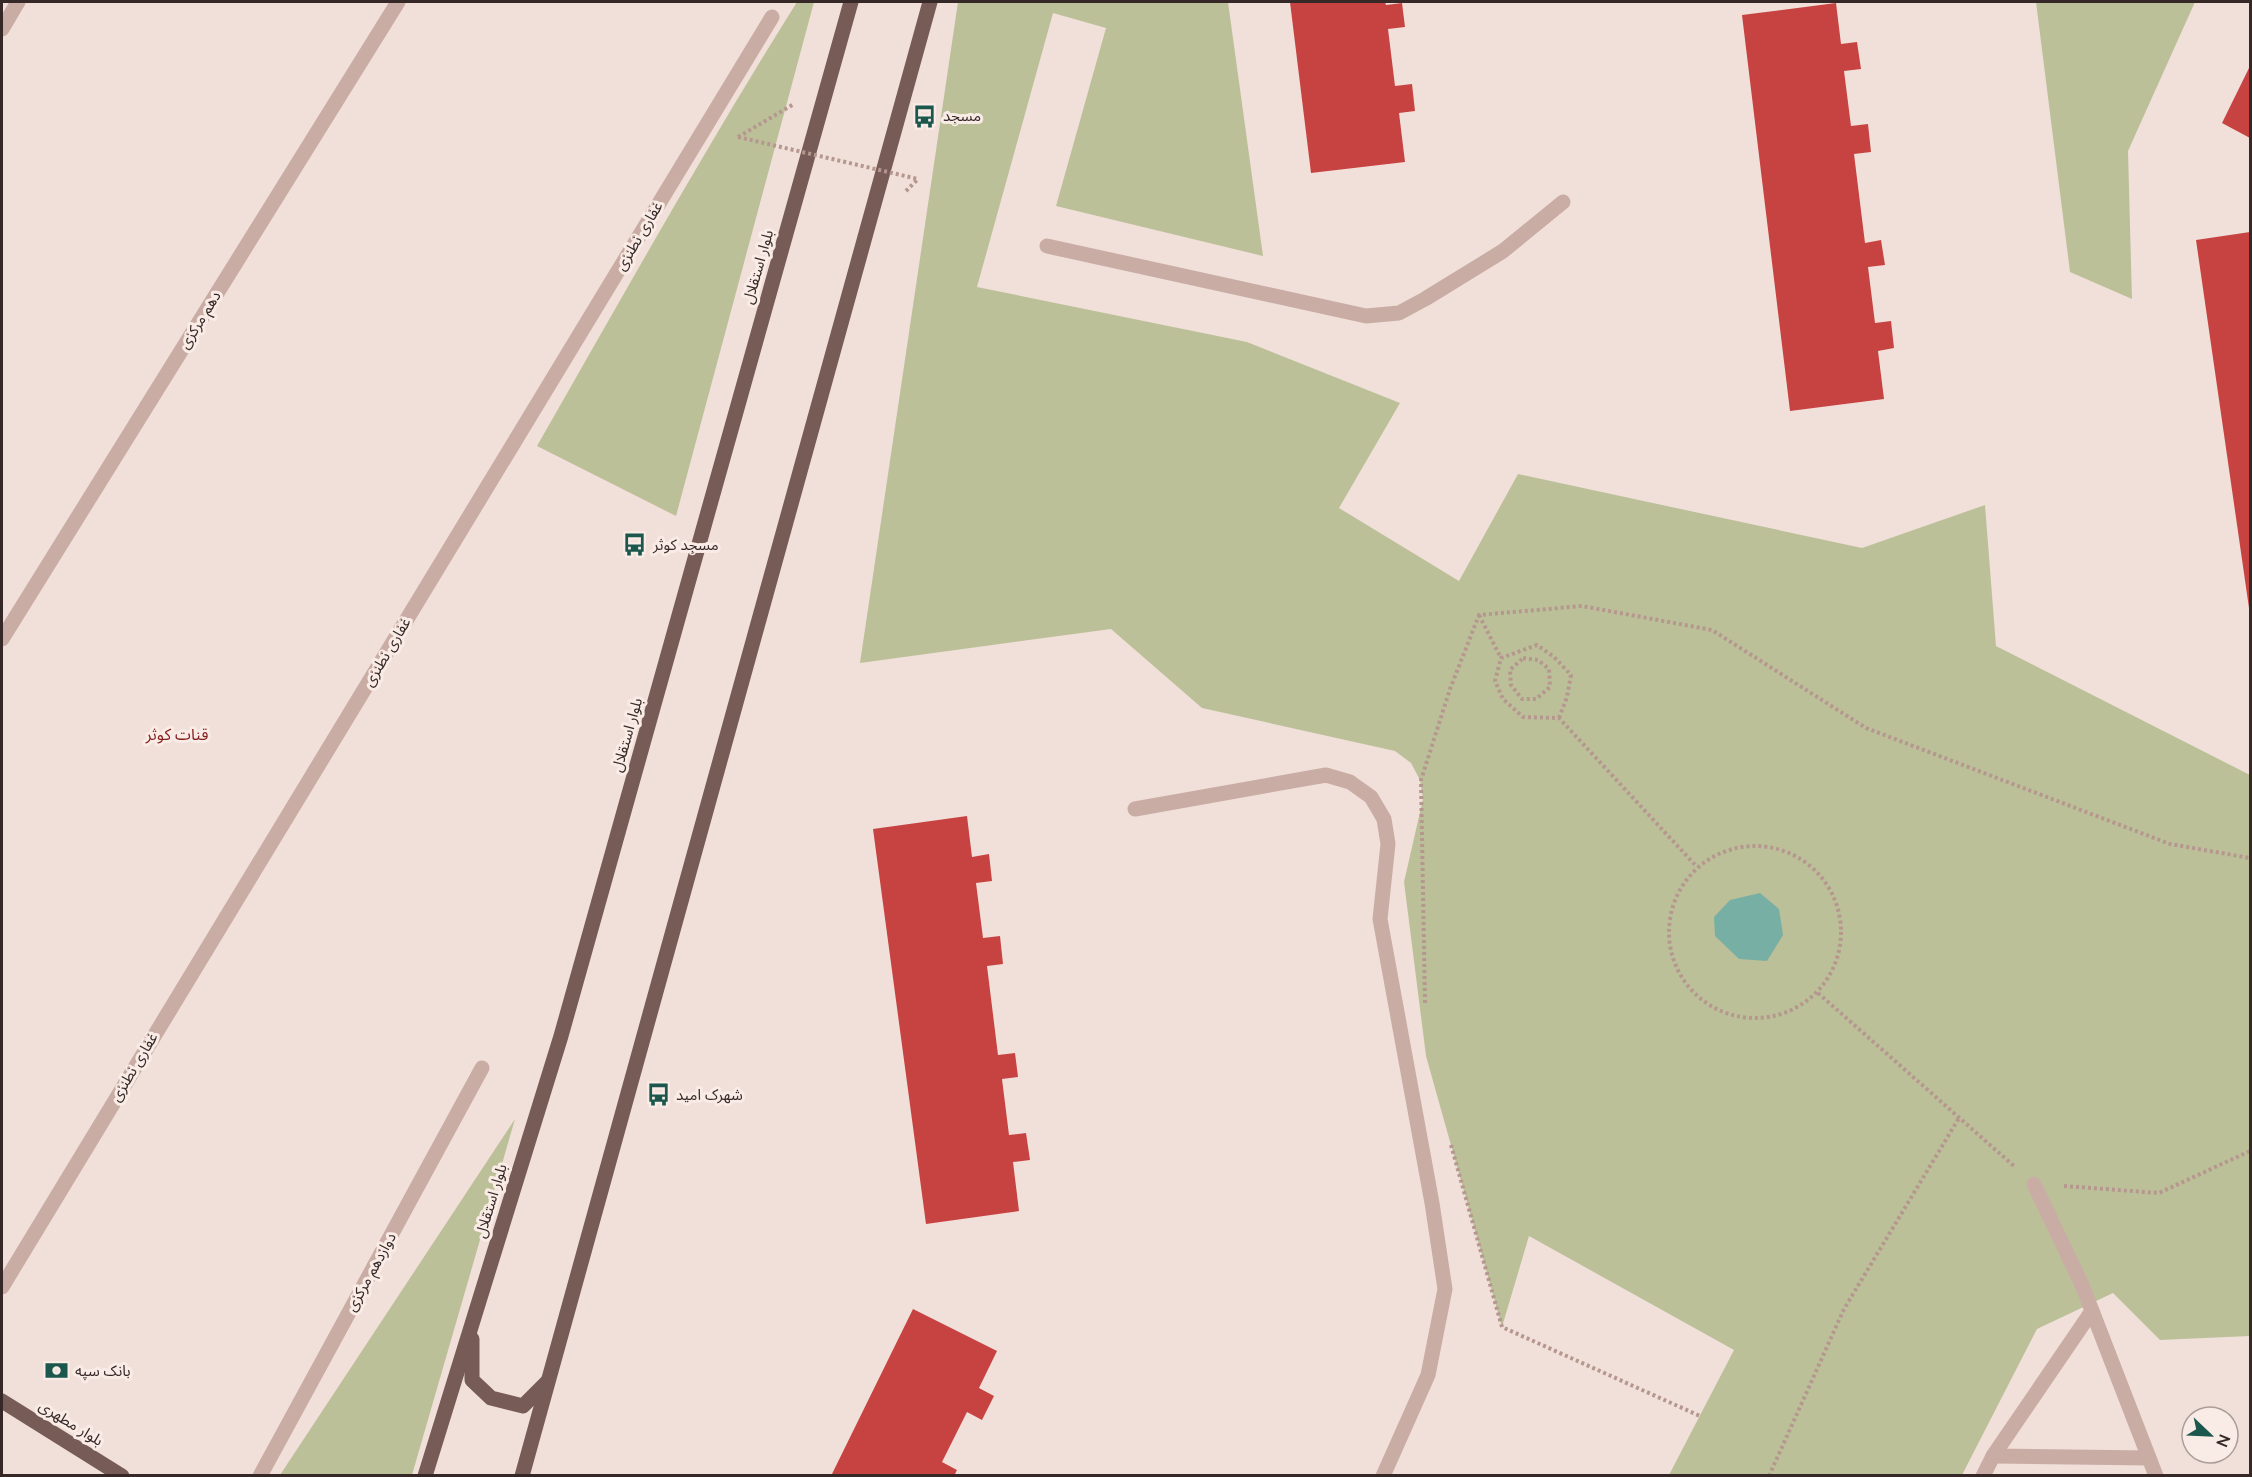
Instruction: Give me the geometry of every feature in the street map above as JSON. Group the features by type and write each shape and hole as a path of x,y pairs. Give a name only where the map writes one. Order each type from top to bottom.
{"main road":[{"name":"بلوار استقلال","path":"425,1476 561,1036 851,2"},
{"path":"522,1476 930,2"},
{"path":"473,1321 472,1380 491,1398 523,1406 548,1380"},
{"name":"بلوار مطهری","path":"2,1401 122,1476"}],"street":[{"path":"2,29 18,2"},
{"name":"دهم مرکزی","path":"2,639 398,2"},
{"name":"غفاری نطنزی","path":"2,1287 772,17"},
{"path":"1047,246 1366,316 1399,313 1425,299 1503,250 1563,202"},
{"path":"1135,809 1326,775 1350,782 1371,797 1384,819 1388,844 1380,919 1432,1203 1445,1289 1428,1375 1383,1476"},
{"name":"دوازدهم مرکزی","path":"260,1476 482,1068"},
{"path":"2034,1184 2082,1285 2156,1476"},
{"path":"1983,1476 1993,1456 2092,1311"},
{"path":"1993,1456 2149,1458"}],"path":[{"path":"828,85 738,137 918,179"},
{"path":"1479,615 1582,606 1712,630 1866,728 2170,844 2250,858"},
{"path":"1479,615 1501,658 1495,681 1503,699 1523,717 1559,718 1697,867"},
{"path":"1425,1010 1420,780 1450,689 1479,615"},
{"path":"1501,658 1536,645 1554,657 1571,675 1567,697 1559,718"},
{"path":"1523,658 1538,660 1549,669 1550,687 1536,699 1522,699 1511,685 1510,670 1523,658"},
{"path":"1752,845 1781,849 1807,862 1828,883 1840,911 1842,940 1834,969 1818,993 1795,1010 1769,1019 1741,1018 1714,1010 1692,993 1676,970 1669,943 1670,915 1680,889 1697,867 1723,851 1752,845"},
{"path":"1818,993 2034,1184 2159,1193 2250,1151"},
{"path":"1769,1476 1844,1309 1959,1118"},
{"path":"1448,1135 1502,1327 1700,1416"}],"green space":[{"path":"797,2 814,2 676,516 537,446 697,167"},
{"path":"958,2 1228,2 1263,256 1056,206 1106,28 1053,13 977,287 1247,342 1400,403 1339,508 1459,581 1518,474 1862,548 1985,505 1996,646 2250,775 2250,1336 2160,1340 2113,1293 2037,1329 1962,1475 1669,1475 1734,1350 1529,1236 1502,1327 1426,1056 1404,882 1423,799 1420,780 1411,763 1395,751 1202,708 1111,629 860,663"},
{"path":"2036,2 2195,2 2128,151 2132,299 2070,272"},
{"path":"515,1119 412,1475 280,1475"}],"water":[{"path":"1760,893 1779,909 1783,935 1767,961 1739,959 1715,936 1714,917 1730,900"}],"building":[{"path":"1290,2 1385,2 1386,5 1402,3 1405,27 1388,29 1395,86 1412,84 1415,111 1399,113 1405,162 1311,173"},
{"path":"1836,3 1841,44 1857,42 1861,69 1844,71 1851,126 1868,124 1871,152 1854,154 1865,243 1881,240 1885,265 1868,267 1875,323 1891,321 1894,348 1878,351 1884,399 1790,411 1742,15"},
{"path":"2250,66 2250,138 2222,123"},
{"path":"2250,232 2250,608 2249,608 2196,240"},
{"path":"967,816 972,857 989,854 992,881 976,883 983,938 1000,936 1003,964 987,966 998,1055 1015,1053 1018,1077 1002,1079 1009,1135 1026,1133 1030,1160 1013,1162 1019,1211 926,1224 873,829"},
{"path":"913,1309 997,1351 979,1388 994,1396 982,1420 967,1412 942,1462 957,1470 954,1476 831,1476"}],"place":[{"name":"مسجد","path":"925,116"},
{"name":"مسجد کوثر","path":"635,545"},
{"name":"شهرک امید","path":"658,1095"},
{"name":"بانک سپه","path":"57,1371"}],"district":[{"name":"قنات کوثر","path":"177,735"}]}
